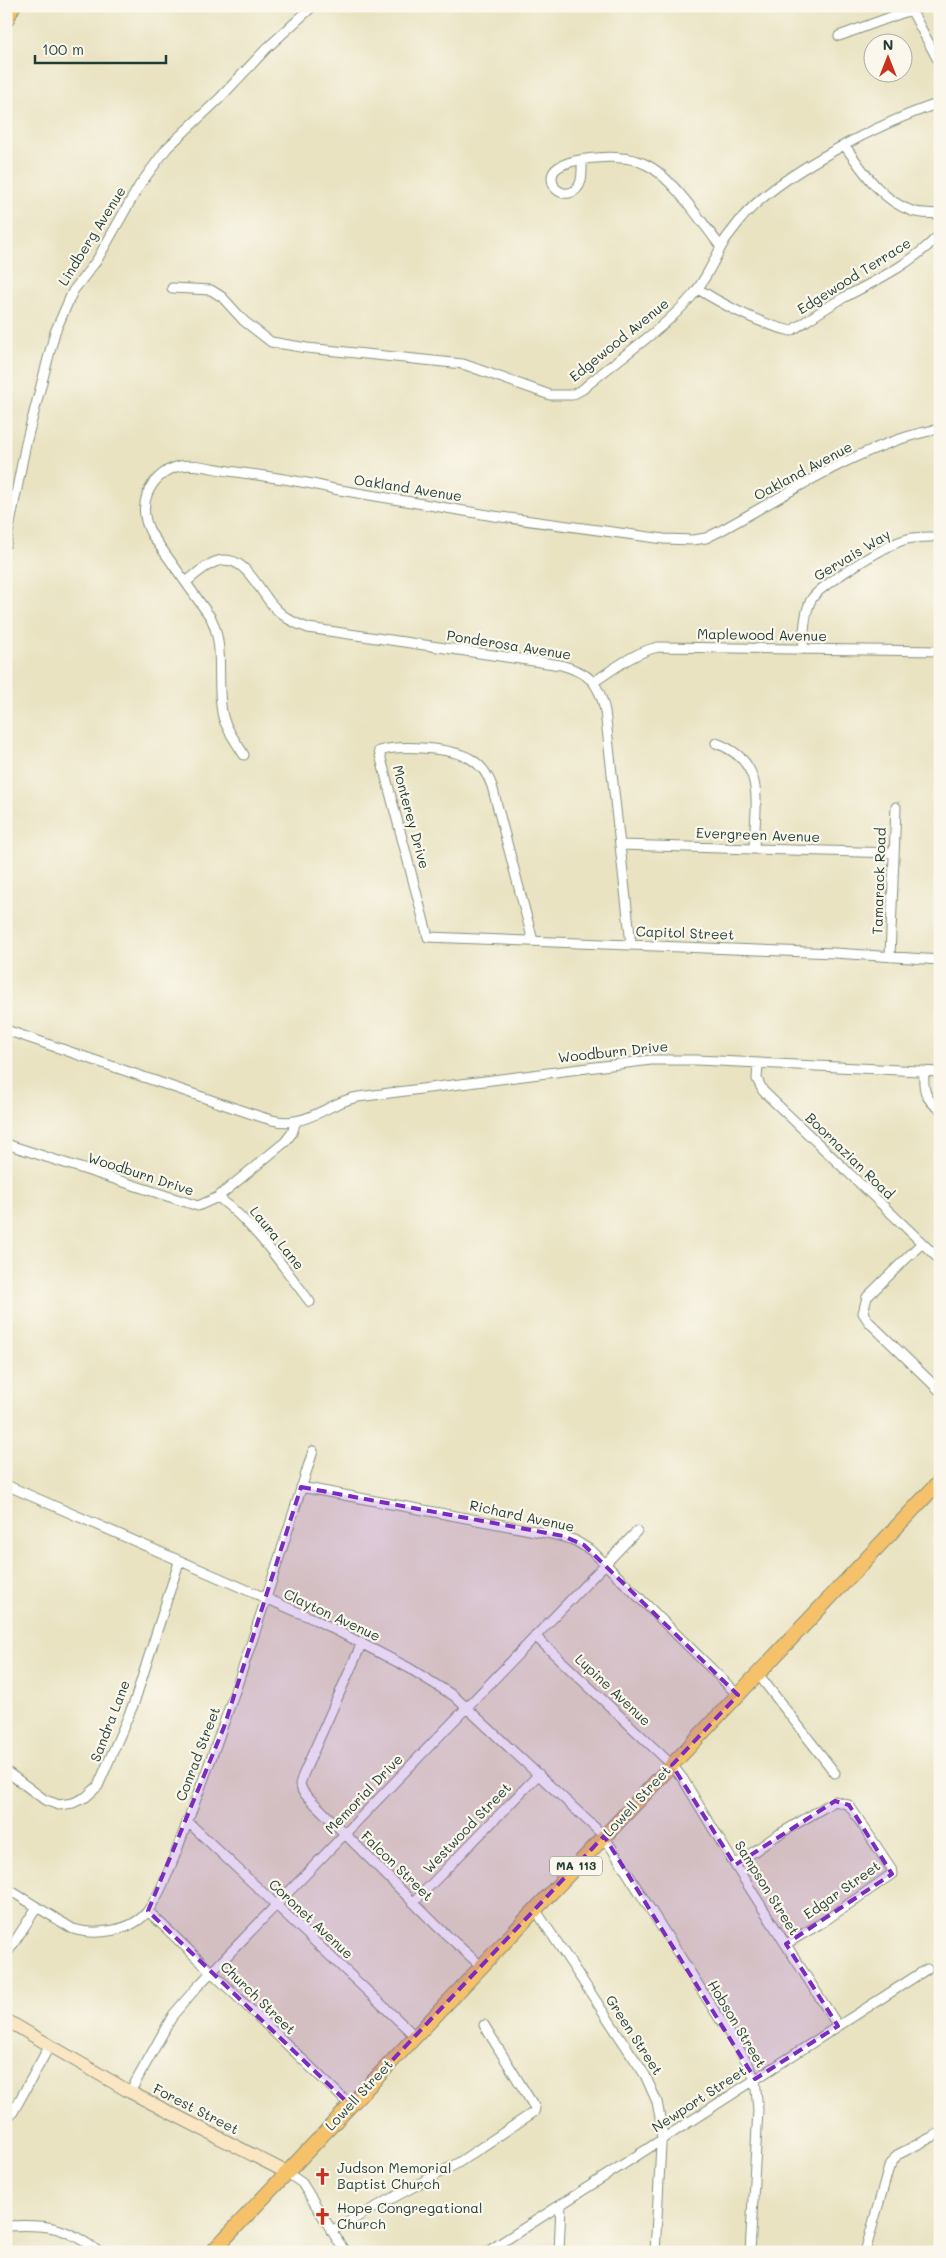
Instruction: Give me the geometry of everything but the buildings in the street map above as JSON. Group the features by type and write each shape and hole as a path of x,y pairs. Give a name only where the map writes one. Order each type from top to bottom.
{"highway":[{"path":"6,20 12,6"}],"main road":[{"name":"Lowell Street","path":"212,2252 940,1482"}],"street":[{"name":"Lindberg Avenue","path":"6,544 26,443 54,332 73,291 96,260 139,186 167,148 219,99 267,48 313,6"},
{"path":"839,36 910,8 922,6"},
{"path":"910,8 940,64"},
{"name":"Edgewood Avenue","path":"172,288 211,290 222,297 244,321 271,342 307,348 456,362 550,395 572,395 583,389 676,313 698,289 721,247 743,217 770,193 845,146 896,120 940,104"},
{"path":"845,146 871,181 894,203 914,212 940,214"},
{"path":"582,160 627,158 652,168 668,182 721,247"},
{"name":"Edgewood Terrace","path":"698,289 745,315 770,326 791,331 842,299 880,279 908,260 940,234"},
{"name":"Oakland Avenue","path":"244,755 227,728 222,712 219,650 215,627 152,535 144,515 145,500 151,487 160,476 179,466 192,465 310,483 334,490 503,517 664,539 693,540 706,538 808,481 874,450 913,435 940,429"},
{"name":"Gervais Way","path":"803,649 811,600 821,589 842,574 903,540 931,537"},
{"name":"Ponderosa Avenue","path":"186,582 213,562 230,560 246,569 275,609 291,621 308,628 561,665 582,672 594,682"},
{"name":"Maplewood Avenue","path":"594,682 630,657 644,650 658,647 940,651"},
{"path":"594,682 606,711 631,944"},
{"path":"716,743 735,752 744,760 755,780 754,849"},
{"name":"Monterey Drive","path":"428,937 379,751 390,747 456,754 472,760 485,772 492,786 533,941"},
{"name":"Tamarack Road","path":"890,956 896,807"},
{"name":"Evergreen Avenue","path":"620,845 894,853"},
{"name":"Capitol Street","path":"428,937 631,944 940,960"},
{"name":"Woodburn Drive","path":"6,1030 249,1113 281,1121 296,1121 346,1099 630,1061 673,1059 940,1072"},
{"name":"Boornazian Road","path":"758,1063 757,1079 763,1091 940,1260"},
{"path":"924,1071 925,1094 940,1109"},
{"name":"Woodburn Drive","path":"6,1144 193,1206 202,1205 218,1197 285,1142 292,1132 296,1121"},
{"name":"Laura Lane","path":"218,1197 239,1213 255,1230 310,1302"},
{"path":"922,1243 867,1298 863,1313 869,1322 940,1392"},
{"name":"Conrad Street","path":"6,1888 73,1929 84,1932 99,1932 136,1922 148,1911 161,1887 224,1727 313,1451"},
{"name":"Clayton Avenue","path":"6,1485 362,1643 432,1681 466,1708 604,1836"},
{"name":"Richard Avenue","path":"301,1487 563,1536 584,1545 738,1694"},
{"name":"Memorial Drive","path":"130,2092 173,2015 211,1972 637,1531"},
{"name":"Sandra Lane","path":"6,1771 45,1800 59,1805 73,1804 86,1797 98,1786 134,1703 179,1562"},
{"name":"Lupine Avenue","path":"535,1636 672,1765"},
{"name":"Falcon Street","path":"362,1643 300,1784 302,1792 439,1928 482,1966"},
{"path":"758,1674 835,1773"},
{"name":"Sampson Street","path":"672,1765 683,1779 735,1865 838,2026"},
{"name":"Westwood Street","path":"414,1902 539,1774"},
{"name":"Edgar Street","path":"735,1865 776,1836 834,1801 849,1805 891,1868 892,1874 823,1922 786,1944"},
{"name":"Coronet Avenue","path":"188,1821 415,2036"},
{"name":"Hobson Street","path":"604,1836 747,2062 755,2080 758,2110 750,2252"},
{"path":"6,1955 37,1907"},
{"name":"Green Street","path":"535,1909 645,2075 659,2110 662,2140 655,2252"},
{"name":"Church Street","path":"148,1911 350,2105"},
{"name":"Newport Street","path":"487,2252 926,1969"},
{"name":"Forest Street","path":"6,2020 130,2092 286,2172 302,2183 345,2252"},
{"path":"331,2230 458,2163 530,2115 535,2108 484,2025"},
{"path":"6,2119 13,2112 50,2045"},
{"path":"865,2252 889,2167 897,2156 940,2133"},
{"path":"559,2252 561,2204"},
{"path":"6,2226 36,2225 53,2227 70,2233 99,2252"}],"highlighted area":[{"path":"301,1487 563,1536 584,1545 738,1695 672,1765 735,1865 835,1801 849,1805 892,1874 786,1944 838,2026 755,2079 604,1836 350,2105 148,1911 224,1727"}],"place":[{"name":"Judson Memorial Baptist Church","path":"323,2176"},
{"name":"Hope Congregational Church","path":"323,2216"}]}
